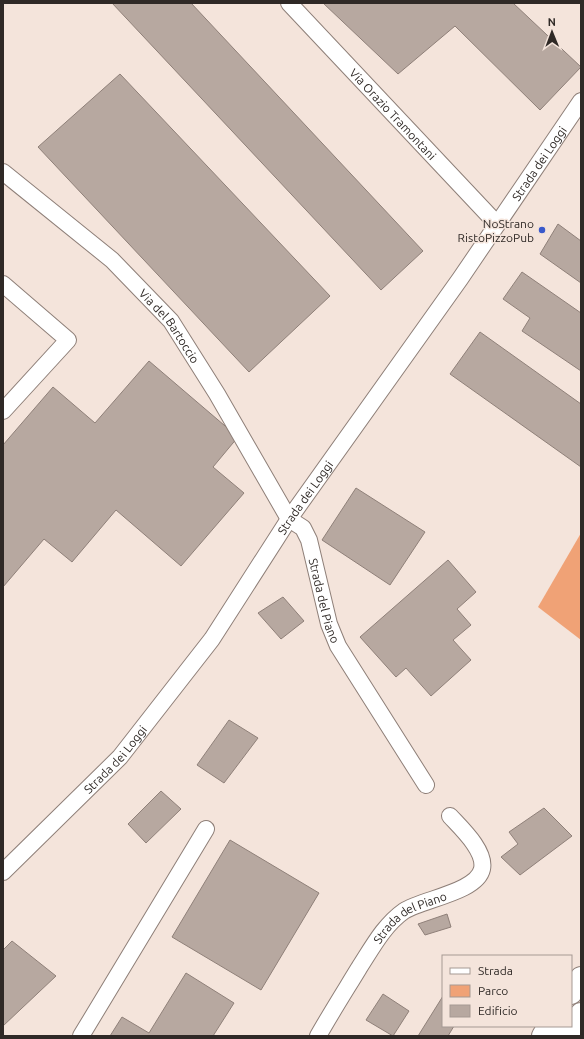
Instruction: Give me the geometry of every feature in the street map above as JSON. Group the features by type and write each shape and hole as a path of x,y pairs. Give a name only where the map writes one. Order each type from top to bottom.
{"highway":[{"path":"572,992 581,978"},
{"path":"566,1036 581,1014"},
{"path":"543,1036 548,1027"}],"street":[{"name":"Via Orazio Tramontani","path":"289,3 497,224"},
{"name":"Strada dei Loggi","path":"3,872 120,757 212,639 289,519 442,305 581,101"},
{"name":"Via del Bartoccio","path":"3,172 112,260 171,321 217,394 289,519"},
{"path":"3,284 68,340 3,411"},
{"name":"Strada del Piano","path":"289,519 302,528 309,540 328,624 338,646 426,785"},
{"name":"Strada del Piano","path":"318,1036 384,930 404,911 467,886 477,879 482,869 482,858 476,847 450,816"},
{"path":"81,1036 206,829"}],"green space":[{"path":"581,533 581,640 538,607"}],"building":[{"path":"112,3 191,3 423,251 381,290"},
{"path":"323,3 513,3 581,67 540,110 455,26 398,74"},
{"path":"120,74 330,296 249,372 38,147"},
{"path":"558,224 581,241 581,283 540,254"},
{"path":"522,272 581,313 581,371 522,331 530,318 503,299"},
{"path":"480,332 581,404 581,467 450,374"},
{"path":"149,361 238,437 213,467 244,493 181,566 116,510 72,562 44,539 3,587 3,445 53,387 95,423"},
{"path":"356,488 425,532 390,585 322,540"},
{"path":"448,560 476,592 457,609 471,625 453,640 471,660 431,696 406,668 396,677 360,637"},
{"path":"283,597 304,621 281,639 258,613"},
{"path":"229,720 258,738 224,783 197,765"},
{"path":"161,791 181,809 146,843 128,824"},
{"path":"544,808 572,836 520,875 501,857 518,844 509,832"},
{"path":"230,840 319,893 261,990 172,937"},
{"path":"447,914 451,927 425,935 418,924"},
{"path":"12,941 56,976 3,1026 3,950"},
{"path":"186,973 234,1003 213,1036 110,1036 122,1017 149,1033"},
{"path":"383,994 409,1011 393,1036 366,1020"},
{"path":"442,998 442,1027 453,1027 448,1036 418,1036"}],"place":[{"name":"NoStrano RistoPizzoPub","path":"542,230"}]}
